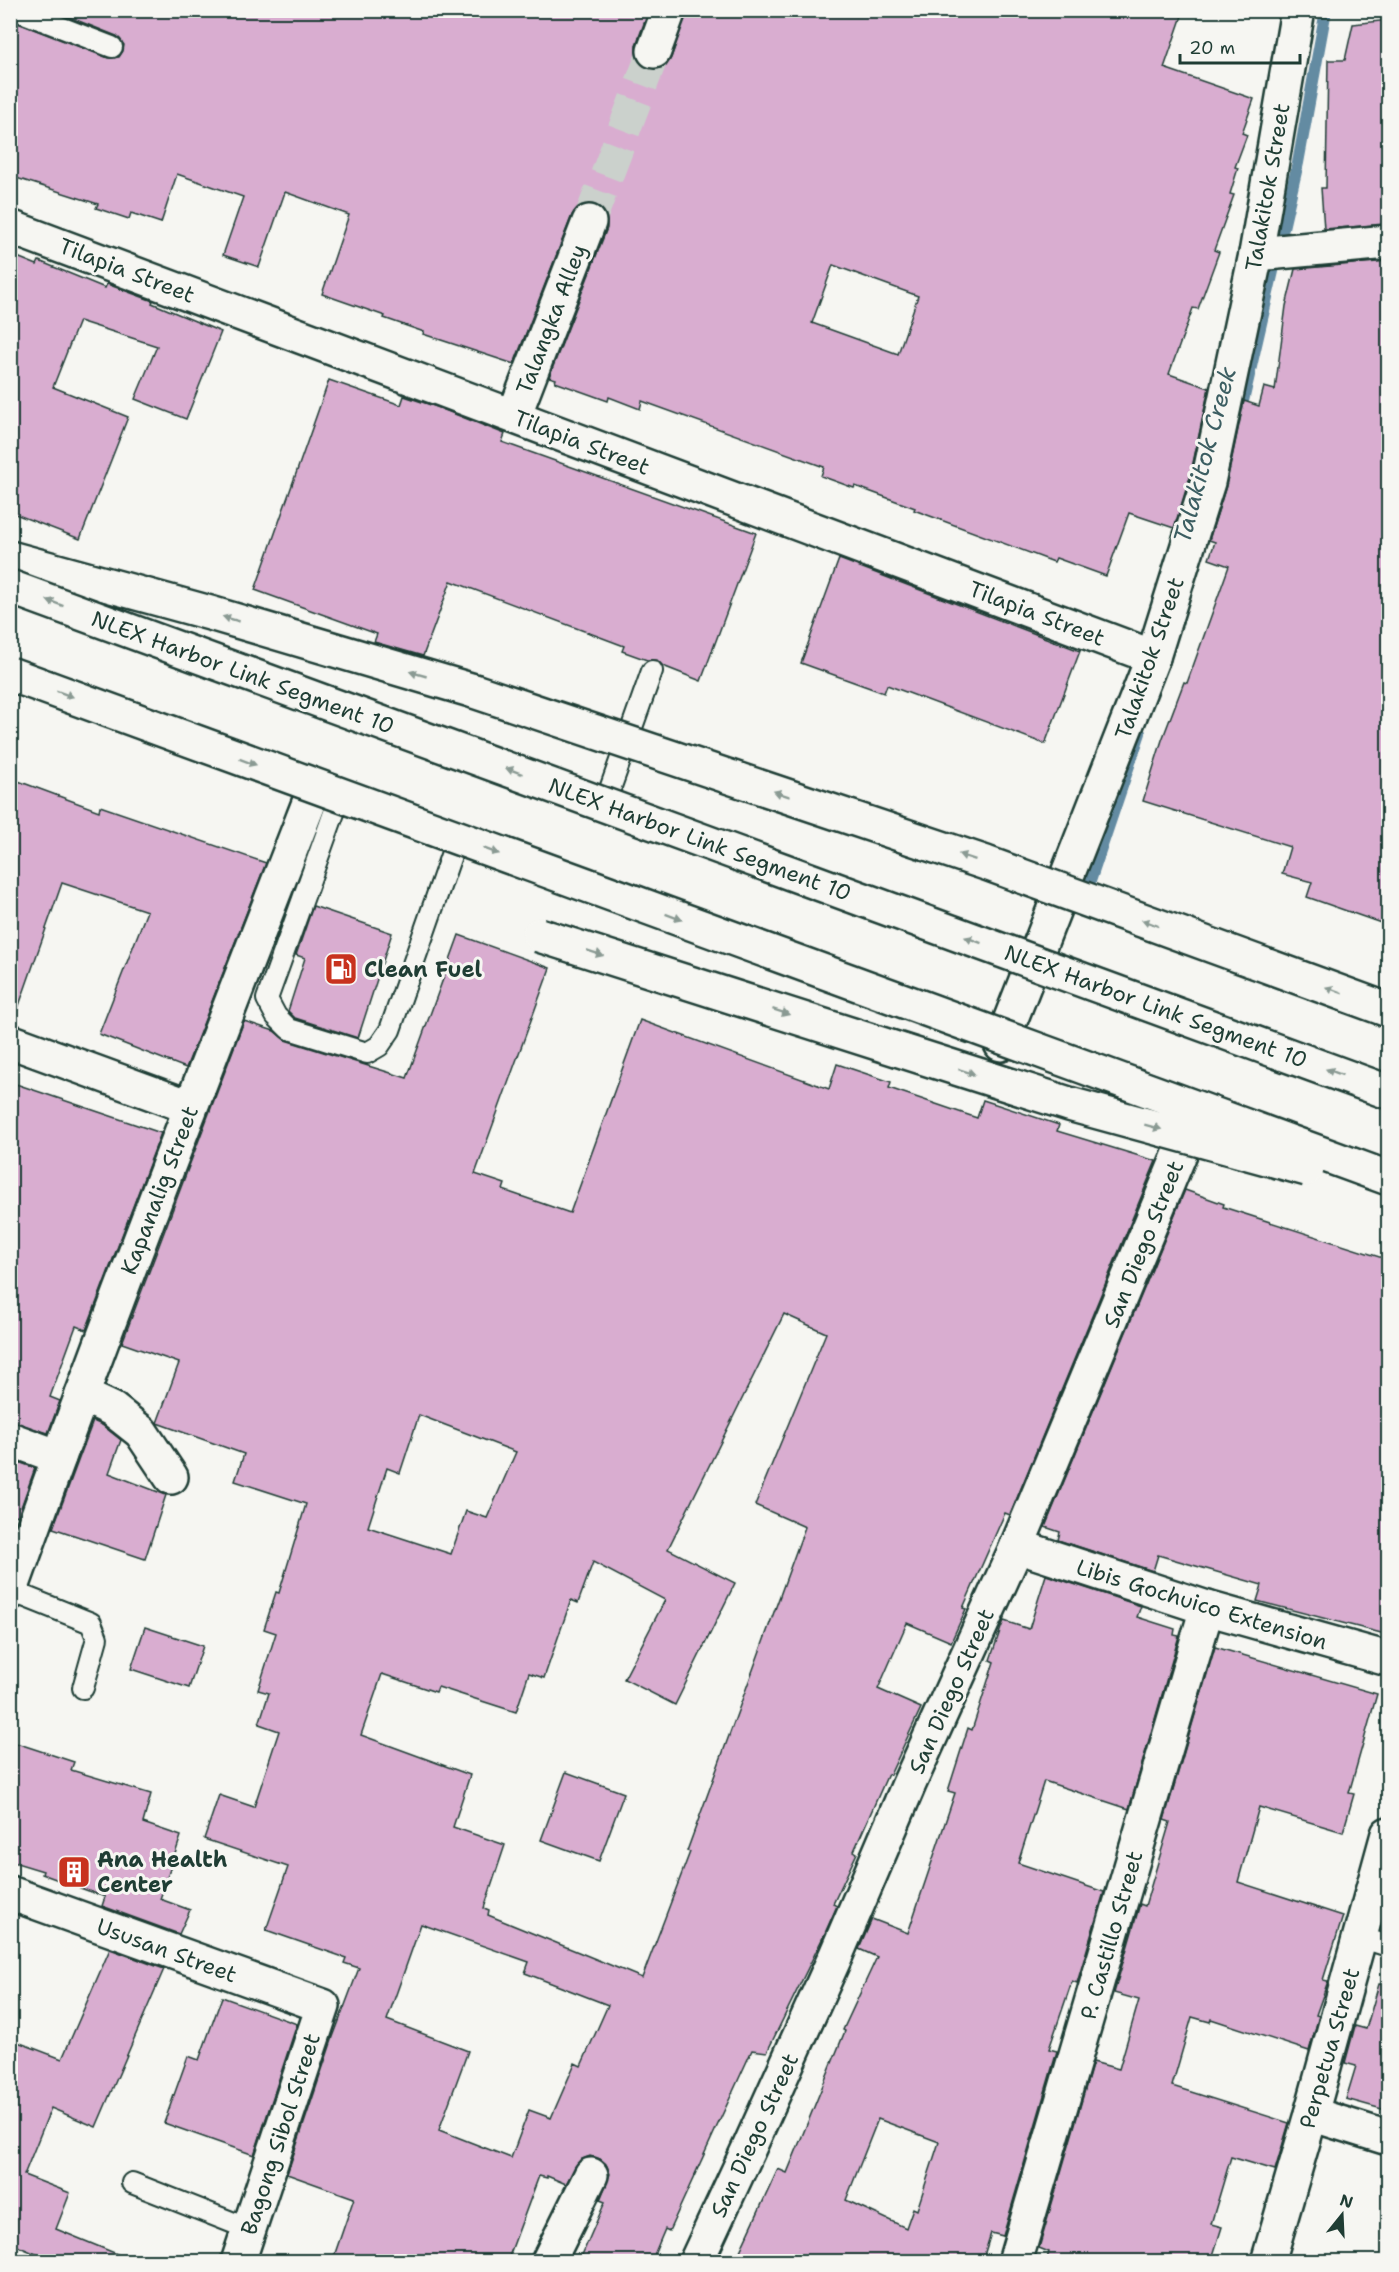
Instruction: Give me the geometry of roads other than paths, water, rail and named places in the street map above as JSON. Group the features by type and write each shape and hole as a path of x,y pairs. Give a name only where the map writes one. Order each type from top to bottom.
{"main road":[{"path":"654,51 669,10"},
{"name":"Talakitok Street","path":"1001,1044 1153,657 1208,482 1256,254 1298,10"},
{"name":"Talangka Alley","path":"514,416 589,222"},
{"name":"Tilapia Street","path":"10,227 1153,657"},
{"path":"1256,254 1389,242"},
{"path":"10,558 210,613 474,691 986,863 1389,1010"},
{"name":"NLEX Harbor Link Segment 10","path":"10,587 1389,1092"},
{"path":"10,674 1389,1178"},
{"name":"Kapanalig Street","path":"11,1592 190,1107 284,909 327,795"},
{"path":"539,935 1069,1104 1389,1191"},
{"path":"10,1041 190,1107"},
{"name":"San Diego Street","path":"696,2262 1017,1546 1196,1115"},
{"path":"82,1395 112,1409 141,1432 171,1477"},
{"path":"10,1439 59,1457"},
{"name":"Libis Gochuico Extension","path":"1017,1546 1206,1608 1389,1659"},
{"name":"P. Castillo Street","path":"1015,2262 1206,1608"},
{"name":"Perpetua Street","path":"1268,2262 1311,2114 1374,1942 1389,1834"},
{"name":"Ususan Street","path":"10,1893 323,2006"},
{"name":"Bagong Sibol Street","path":"238,2262 323,2006"},
{"path":"1311,2114 1389,2138"},
{"path":"548,2262 591,2175"}],"lane":[{"path":"15,10 112,47"},
{"path":"609,792 652,671"},
{"path":"284,909 267,999 276,1017 289,1029 367,1053 380,1046 390,1030 456,841"},
{"path":"11,1592 91,1623 97,1638 83,1688"},
{"path":"132,2183 249,2229"}],"waterway":[{"name":"Talakitok Creek","path":"1232,449 1298,163 1326,10"},
{"name":"Talakitok Creek","path":"1084,899 1140,733"}],"tunnel":[{"path":"589,222 654,51"}],"place":[{"name":"Clean Fuel","path":"341,969"},
{"name":"Ana Health Center","path":"74,1872"}]}
